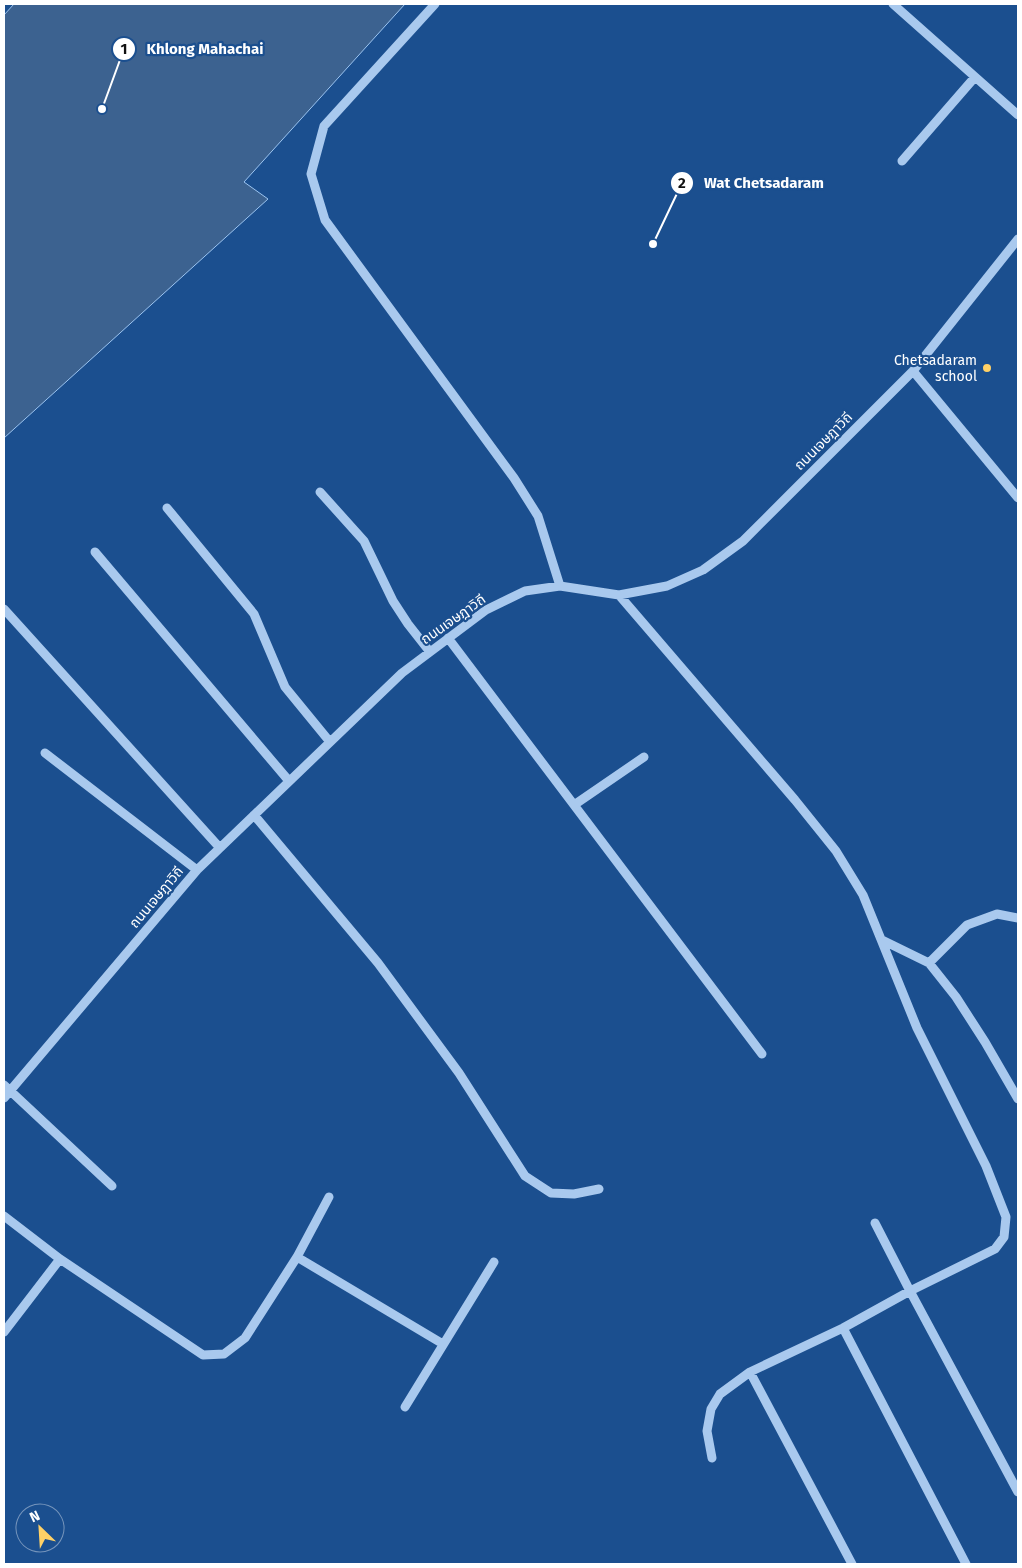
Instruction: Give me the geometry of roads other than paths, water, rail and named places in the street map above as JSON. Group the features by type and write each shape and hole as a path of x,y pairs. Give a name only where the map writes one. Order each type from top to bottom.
{"street":[{"path":"435,4 324,126 311,174 325,220 514,478 538,516 560,586"},
{"path":"892,4 1018,115"},
{"path":"902,161 975,77"},
{"name":"ถนนเจษฎาวิถี","path":"4,1098 7,1088 197,870 402,673 486,610 525,591 560,586 619,595 668,586 703,570 742,541 914,371 1018,240"},
{"path":"914,371 1018,498"},
{"path":"320,492 364,541 392,601 430,652"},
{"path":"167,508 254,614 285,687 330,742"},
{"path":"95,552 289,781"},
{"path":"619,595 795,800 836,851 863,895 917,1028 986,1166 1006,1217 1004,1236 995,1248 843,1328 750,1372 720,1394 710,1409 707,1431 712,1458"},
{"path":"4,609 220,848"},
{"path":"448,638 762,1054"},
{"path":"45,752 197,870"},
{"path":"574,805 644,757"},
{"path":"254,815 378,963 459,1073 525,1176 551,1193 574,1194 599,1189"},
{"path":"929,963 967,925 997,914 1018,918"},
{"path":"882,940 929,963 956,997 1018,1099"},
{"path":"7,1088 112,1186"},
{"path":"4,1216 60,1259 203,1355 224,1354 245,1338 297,1257 329,1198"},
{"path":"875,1223 1018,1492"},
{"path":"297,1257 443,1344"},
{"path":"4,1332 60,1259"},
{"path":"404,1407 494,1262"},
{"path":"843,1328 966,1564"},
{"path":"750,1372 852,1564"}],"water":[{"path":"14,4 405,4 244,182 268,199 4,438 4,15"}],"place":[{"name":"Khlong Mahachai","path":"102,109"},
{"name":"Wat Chetsadaram","path":"653,244"},
{"name":"Chetsadaram school","path":"987,368"}]}
